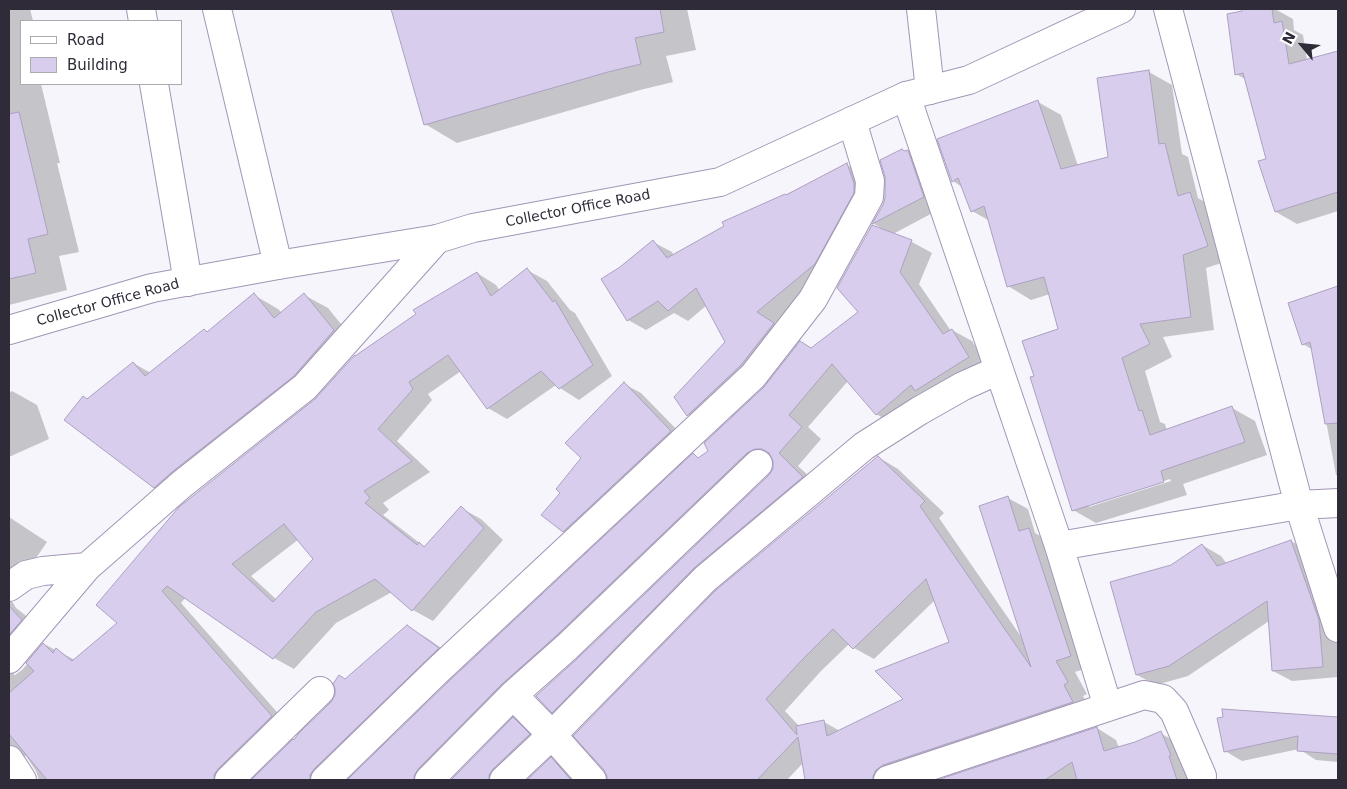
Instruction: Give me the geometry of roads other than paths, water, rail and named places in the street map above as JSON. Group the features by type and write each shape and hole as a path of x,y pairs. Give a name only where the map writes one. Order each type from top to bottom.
{"street":[{"path":"217,9 278,265"},
{"path":"921,9 918,93 999,370 1059,546 1108,707"},
{"name":"Collector Office Road","path":"9,330 152,288 437,239 473,228 720,182 852,121 918,93 969,80 1121,9"},
{"path":"1168,9 1299,505 1338,628"},
{"path":"154,85 188,282"},
{"path":"325,780 437,671 759,368 813,299 869,197 870,181 852,121"},
{"path":"9,659 87,567 182,484 305,387 437,239"},
{"path":"504,780 552,735 705,579 864,446 954,391 999,370"},
{"path":"429,780 513,695 567,647 758,464"},
{"path":"1059,546 1299,505 1338,503"},
{"path":"9,587 26,575 43,571 87,567"},
{"path":"229,780 320,691"},
{"path":"513,695 592,780"},
{"path":"888,780 1144,695 1163,699 1174,712 1202,776"},
{"path":"9,760 22,780"}]}
